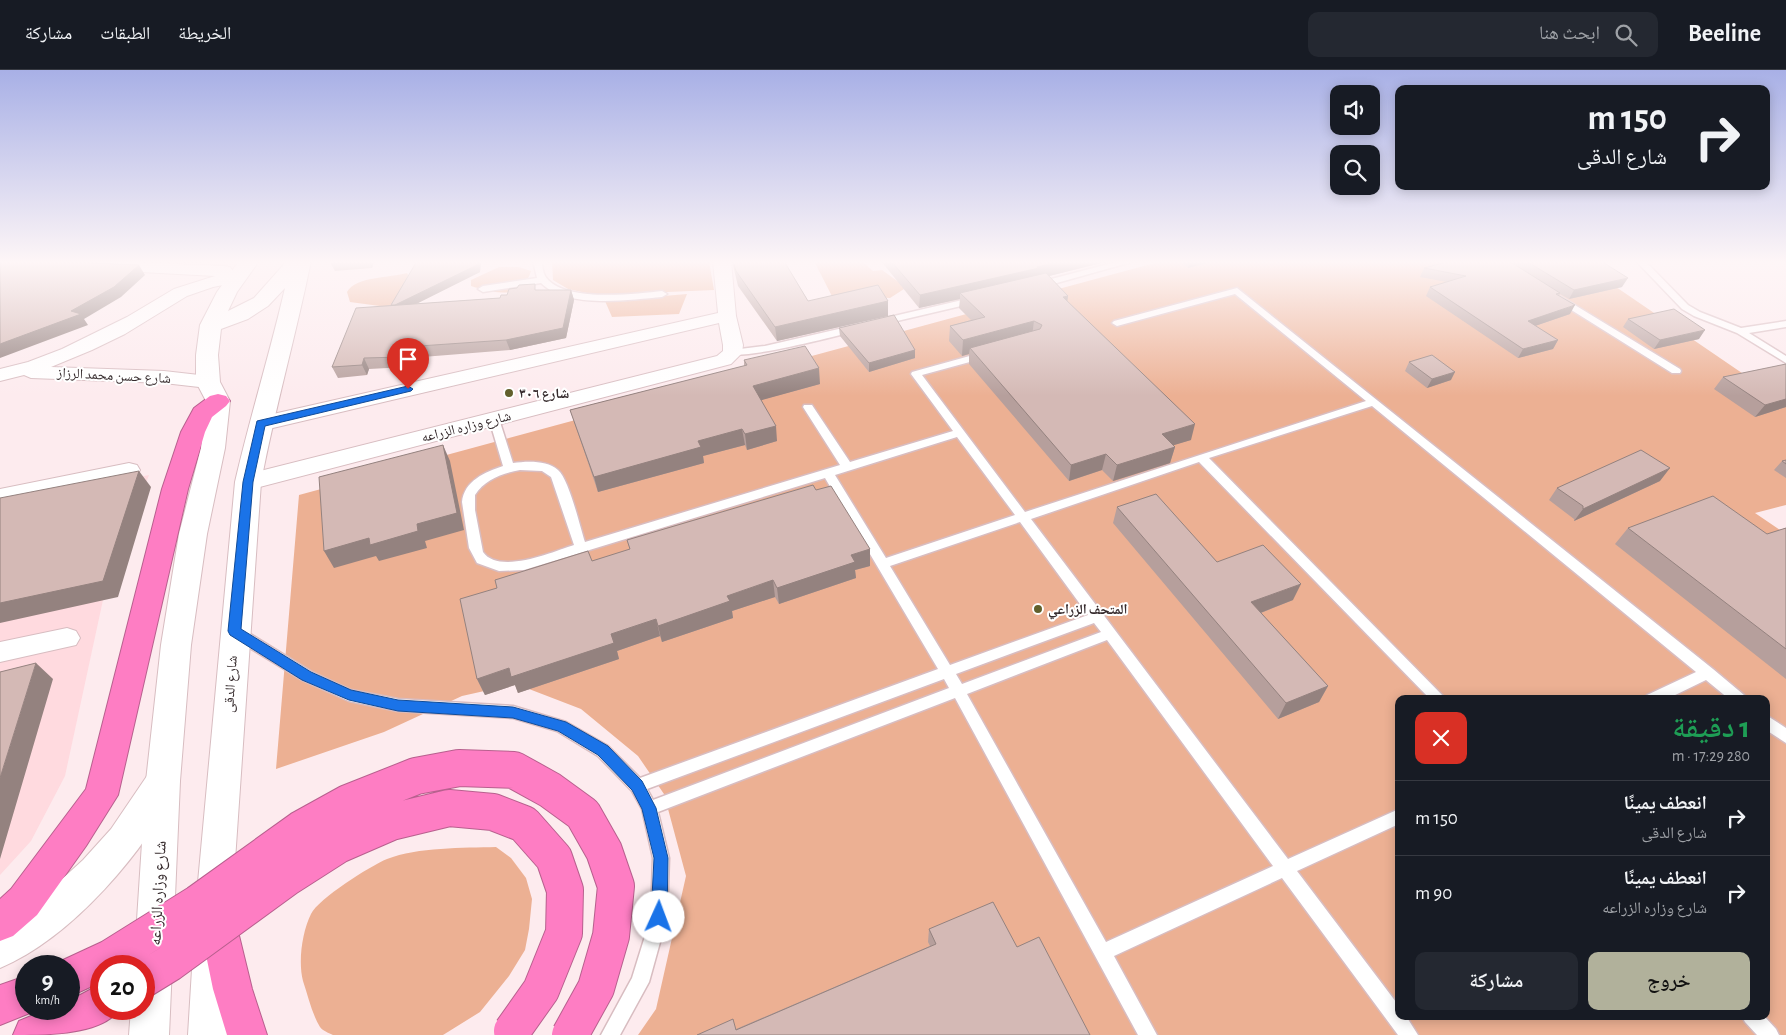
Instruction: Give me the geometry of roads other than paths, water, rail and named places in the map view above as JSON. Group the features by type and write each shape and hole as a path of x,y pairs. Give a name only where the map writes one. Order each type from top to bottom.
{"highway":[{"path":"0,923 24,902 101,795 175,489 196,425 213,391"},
{"path":"80,972 110,958 190,908 301,830 348,803 416,776 459,768 514,770 550,790 582,814 604,851 616,886 610,936 596,988 570,1035"},
{"path":"155,973 170,964 288,877 338,846 390,822 448,808 493,812 524,824 554,858 565,890 564,933 541,990 509,1033"},
{"path":"214,904 228,971 239,1014 247,1035"},
{"path":"0,1005 15,999"},
{"path":"33,1035 90,1011"}],"main road":[{"path":"0,949 57,910 90,877 123,841 163,781 176,645 193,534 213,448 213,391 207,355 211,324 221,306"},
{"path":"211,324 240,314 254,306"},
{"name":"شارع الدقى","path":"214,904 234,631 248,482 260,424 284,338 290,306"},
{"name":"شارع وزاره الزراعه","path":"149,1035 163,781"},
{"path":"208,1035 214,904"}],"street":[{"name":"شارع حسن محمد الرزاز","path":"9,373 61,356 100,338 156,306"},
{"path":"727,306 733,345 732,353"},
{"path":"260,424 728,316"},
{"name":"شارع وزاره الزراعه","path":"248,482 724,360 732,353"},
{"name":"شارع حسن محمد الرزاز","path":"9,373 164,377 213,391"},
{"path":"0,497 129,470"},
{"path":"0,652 67,638"}],"lane":[{"path":"732,353 765,349 947,306"},
{"path":"1117,323 1178,306"},
{"path":"1256,306 1734,695"},
{"path":"1571,306 1676,370"},
{"path":"1684,306 1697,314 1740,331 1786,360"},
{"path":"1740,331 1786,324"},
{"path":"997,351 916,374 1395,1016"},
{"path":"883,564 1201,456 1374,402"},
{"path":"808,407 847,467"},
{"path":"494,419 509,468"},
{"path":"581,548 560,481 554,472 542,467 526,465 509,468 492,473 478,483 469,494 468,506 478,555 486,562 510,567 524,566 959,433"},
{"path":"1201,456 1435,695"},
{"path":"828,473 959,692 1148,1035"},
{"path":"637,786 1096,617"},
{"path":"234,631 306,676 349,695 398,705 513,712 561,726 603,751 637,786 649,808 661,858 659,917 640,982 610,1035"},
{"path":"649,808 1109,634"},
{"path":"1661,695 1708,673"},
{"path":"1770,724 1786,737"},
{"path":"1102,953 1395,818"},
{"path":"1398,1020 1409,1035"},
{"path":"1755,1020 1770,1035"}],"place":[{"name":"شارع ٣٠٦","path":"509,393"},
{"name":"المتحف الزراعي","path":"1038,609"}]}
